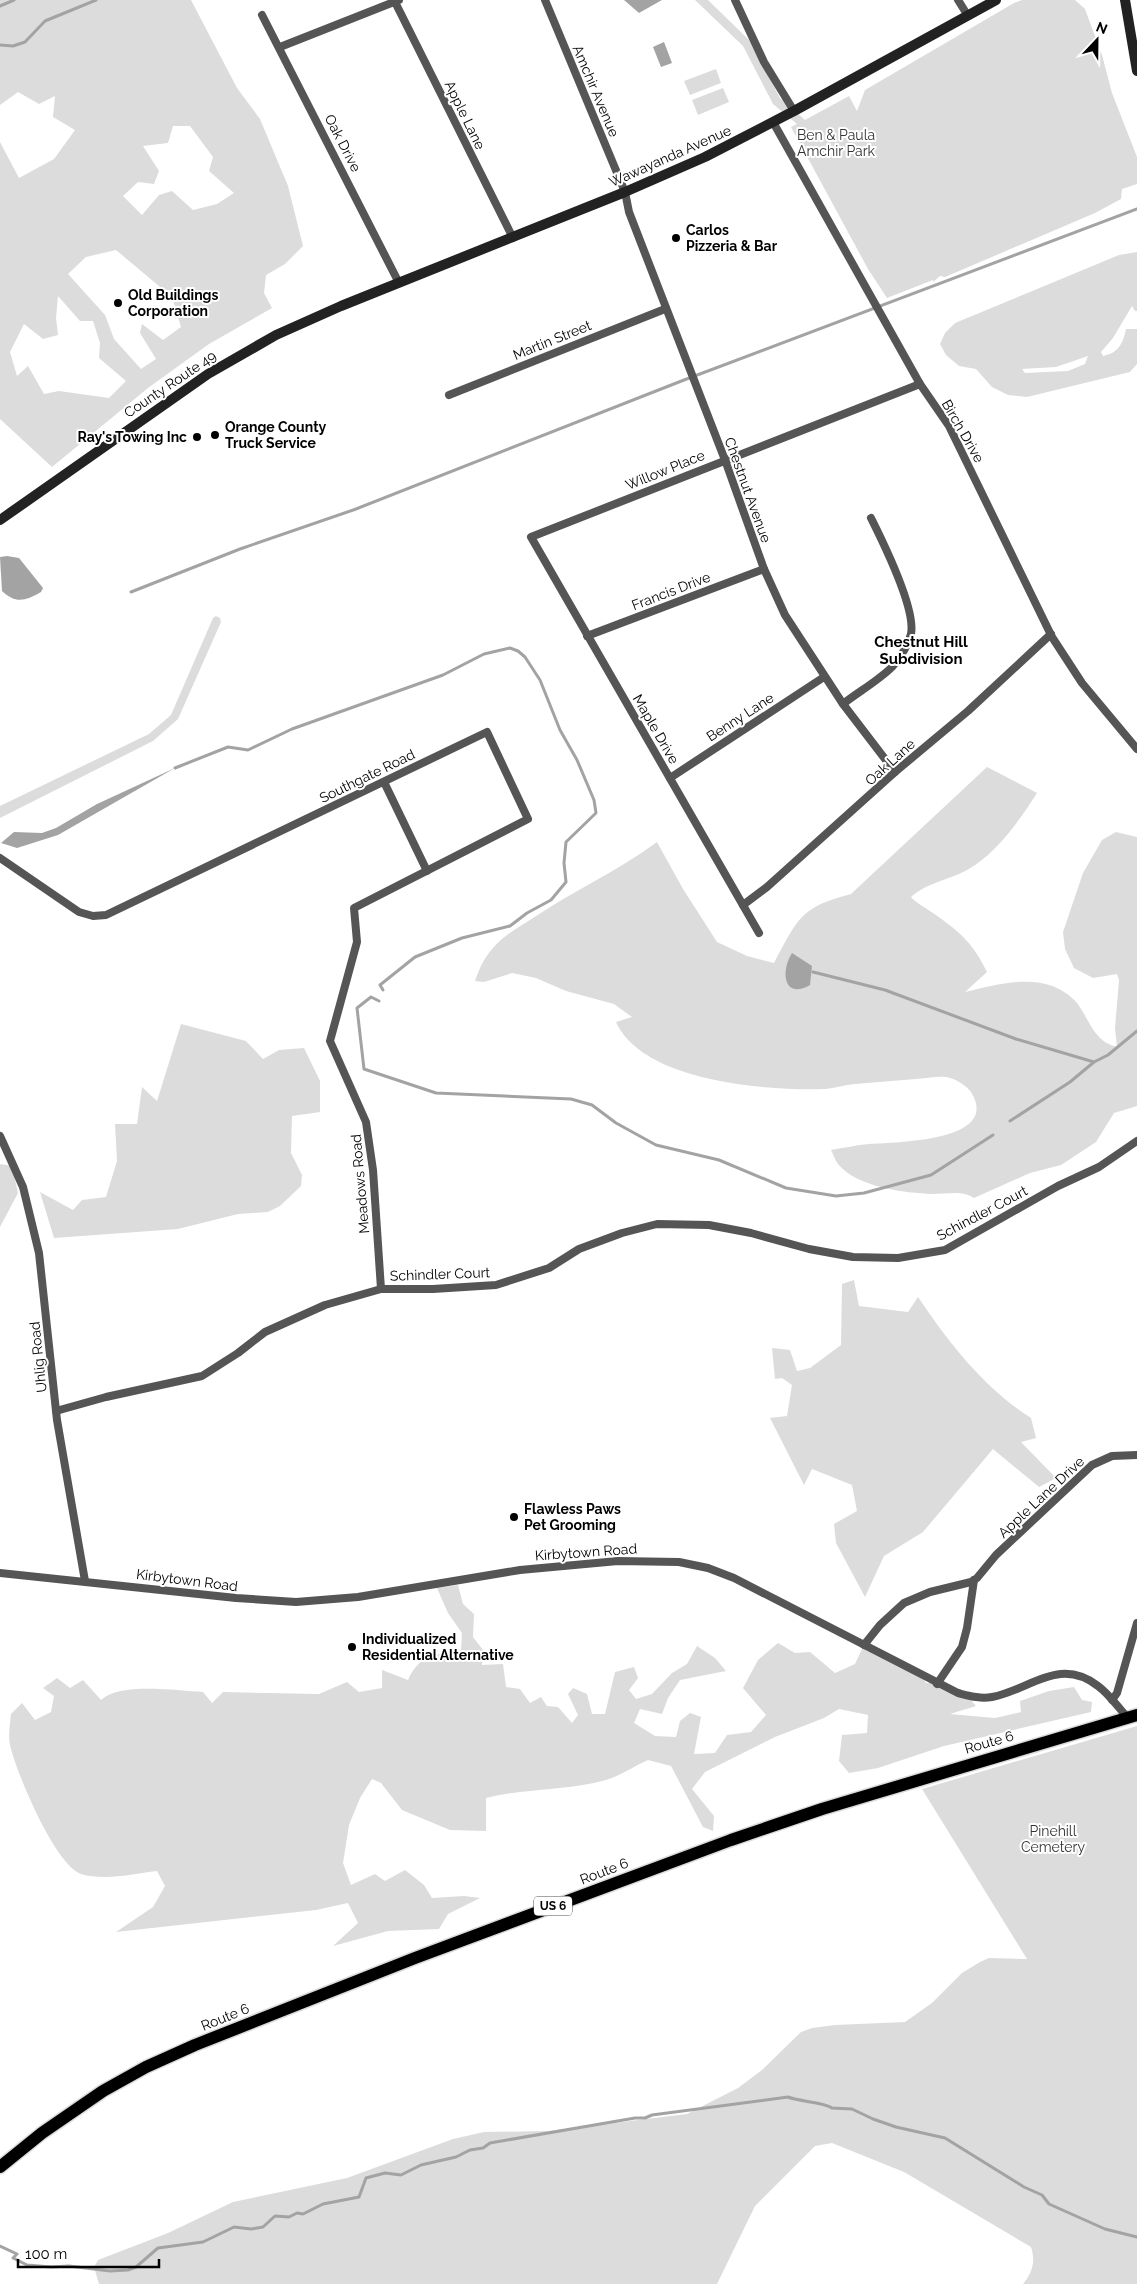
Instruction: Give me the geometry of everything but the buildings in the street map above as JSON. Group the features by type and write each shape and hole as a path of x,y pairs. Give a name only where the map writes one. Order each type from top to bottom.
{"main road":[{"name":"Route 6","path":"0,2167 61,2118 103,2090 146,2067 195,2045 424,1955 731,1840 841,1803 1132,1716"}],"street":[{"name":"Amchir Avenue","path":"545,0 625,192"},
{"path":"735,0 764,62 794,111"},
{"path":"958,0 968,16"},
{"name":"Wawayanda Avenue","path":"341,306 625,192 705,156 794,111 996,0"},
{"path":"1125,0 1137,71"},
{"path":"280,47 398,1"},
{"name":"Apple Lane","path":"398,1 513,238"},
{"name":"Oak Drive","path":"262,15 399,283"},
{"name":"Birch Drive","path":"773,122 920,384 949,426 1051,634 1082,683 1137,749"},
{"name":"Chestnut Avenue","path":"625,192 629,212 665,309 725,460 764,569 785,615 824,677 895,772"},
{"name":"County Route 49","path":"0,520 208,374 276,335 341,306"},
{"name":"Martin Street","path":"449,395 665,309"},
{"name":"Willow Place","path":"531,537 920,384"},
{"path":"843,704 891,667 905,649 911,633 910,617 890,555 871,518"},
{"name":"Maple Drive","path":"531,537 759,933"},
{"name":"Francis Drive","path":"587,636 764,569"},
{"name":"Oak Lane","path":"743,905 767,888 1051,634"},
{"name":"Benny Lane","path":"670,778 824,677"},
{"name":"Southgate Road","path":"0,858 79,912 93,916 106,915 487,732 528,818 354,908"},
{"path":"1137,749 1137,754"},
{"path":"384,782 427,871"},
{"name":"Meadows Road","path":"354,908 357,942 330,1041 366,1122 373,1170 381,1289"},
{"name":"Uhlig Road","path":"0,1136 23,1187 39,1254 56,1411 85,1581"},
{"name":"Schindler Court","path":"56,1411 106,1396 202,1376 238,1354 265,1332 294,1317 325,1305 381,1289 433,1289 496,1285 549,1268 579,1250 622,1233 658,1224 709,1225 751,1233 809,1249 853,1257 898,1258 945,1250 1058,1186 1099,1166 1137,1141"},
{"name":"Apple Lane Drive","path":"974,1580 996,1555 1092,1465 1112,1456 1137,1456"},
{"name":"Kirbytown Road","path":"0,1573 236,1598 312,1601 388,1592 528,1569 649,1560 694,1565 721,1573 958,1693 983,1698 1004,1693 1045,1676 1066,1674 1088,1679 1132,1716"},
{"path":"864,1645 896,1609 909,1600 974,1580 967,1628 962,1646 937,1684"},
{"path":"1112,1700 1117,1693 1137,1623"}],"green space":[{"path":"0,0 191,0 237,88 260,119 288,186 303,246 285,264 266,275 264,293 272,308 209,344 148,388 52,467 0,419 0,142 19,178 54,159 75,130 53,117 55,96 39,104 18,92 0,105","holes":["173,126 190,126 213,157 209,171 234,193 217,204 193,210 172,191 159,195 142,215 123,196 138,182 154,184 159,171 143,146 168,143","116,250 172,297 181,327 163,340 142,324 140,333 156,359 141,369 114,339 105,315 68,274 86,257","58,296 80,321 93,321 100,343 99,358 126,381 109,398 59,391 44,394 28,366 17,376 10,352 24,324 43,339 58,335 56,318"]},
{"name":"Ben & Paula Amchir Park","path":"695,0 708,0 749,40 780,98 805,120 849,96 857,111 865,90 1014,3 1022,0 1075,0 1085,9 1102,55 1112,93 1137,157 1137,184 1122,189 1121,199 1095,213 945,277 940,276 933,282 933,280 887,298 868,269 791,127 797,124 773,104 743,46"},
{"path":"716,69 721,83 690,95 684,81"},
{"path":"723,88 729,102 698,115 692,100"},
{"path":"1137,252 1137,311 1132,306 1113,338 1101,352 1103,356 1112,353 1119,347 1126,329 1137,329 1137,364 1130,372 1027,397 1008,395 992,387 976,369 959,366 946,355 940,344 945,333 955,323 1119,255","holes":["1088,356 1085,364 1068,371 1025,373 1022,369 1056,367"]},
{"path":"216,616 220,618 221,622 178,719 153,741 0,818 0,806 149,734 171,715 213,618"},
{"path":"987,767 1037,793 1023,815 988,855 967,870 924,888 911,897 965,938 982,962 987,972 965,992 1009,983 1039,983 1052,986 1065,993 1077,1003 1102,1040 1117,1047 1115,1028 1119,980 1117,974 1093,978 1074,968 1065,949 1063,932 1083,873 1102,840 1116,832 1137,837 1137,1106 1114,1113 1096,1142 1061,1165 1030,1173 974,1198 960,1193 933,1194 895,1190 869,1183 846,1172 838,1164 831,1150 864,1144 921,1140 959,1130 972,1121 977,1109 969,1089 956,1080 942,1077 855,1084 825,1089 772,1088 709,1079 679,1070 652,1058 630,1042 616,1022 632,1017 614,1004 566,991 536,978 512,973 484,982 475,981 487,956 497,943 507,935 657,842 683,889 717,942 747,956 774,963 795,925 802,917 821,904 851,894"},
{"path":"181,1024 246,1041 263,1059 279,1050 304,1048 320,1081 320,1112 292,1116 291,1153 302,1175 301,1186 280,1206 268,1212 238,1214 178,1229 54,1238 40,1192 73,1210 82,1200 106,1197 117,1161 115,1124 137,1124 142,1087 157,1101"},
{"path":"0,1164 12,1166 18,1193 0,1227"},
{"path":"854,1280 859,1306 908,1312 918,1297 955,1348 983,1379 1031,1418 1036,1438 1021,1442 1056,1478 1039,1487 993,1449 923,1532 884,1556 865,1597 836,1543 834,1524 857,1511 852,1485 812,1469 804,1485 770,1418 787,1416 792,1385 782,1378 775,1379 772,1348 790,1350 797,1371 810,1368 841,1345 842,1284"},
{"path":"458,1585 463,1604 474,1614 473,1637 483,1650 482,1665 503,1664 506,1687 520,1689 530,1703 541,1697 547,1706 558,1707 572,1723 578,1715 568,1694 573,1688 587,1694 592,1714 605,1714 615,1672 634,1667 638,1678 629,1690 636,1699 652,1694 672,1673 687,1664 697,1646 715,1658 726,1671 680,1680 668,1698 662,1714 640,1709 634,1723 655,1736 676,1737 680,1721 690,1713 701,1717 694,1754 715,1753 727,1735 751,1732 766,1715 743,1688 758,1660 778,1643 795,1653 810,1652 835,1673 855,1664 863,1647 920,1674 926,1683 949,1685 960,1690 976,1706 950,1714 995,1718 1021,1712 1020,1701 1049,1691 1074,1687 1082,1700 1092,1702 1091,1712 944,1746 878,1768 849,1773 839,1761 842,1735 867,1733 868,1715 839,1709 824,1718 775,1737 705,1772 692,1789 714,1816 713,1831 703,1827 671,1766 648,1760 616,1776 591,1784 486,1798 486,1831 450,1830 402,1810 381,1783 372,1779 360,1798 349,1825 343,1863 351,1885 375,1874 385,1881 405,1870 424,1885 432,1898 464,1896 480,1898 448,1914 439,1929 388,1931 333,1946 358,1923 348,1903 316,1910 116,1932 153,1907 165,1886 157,1871 99,1877 81,1874 71,1867 49,1836 20,1775 9,1741 11,1714 22,1703 35,1720 51,1712 54,1696 43,1688 57,1678 70,1688 83,1680 101,1700 110,1694 135,1689 203,1692 212,1703 223,1692 319,1694 347,1682 359,1692 382,1688 382,1670 408,1680 417,1665 429,1657 461,1650 462,1633 448,1613 437,1588"},
{"name":"Pinehill Cemetery","path":"1137,1726 1137,2284 1023,2284 1029,2276 1032,2267 1031,2247 904,2172 832,2143 815,2146 755,2206 717,2284 99,2284 94,2267 98,2260 168,2233 233,2202 347,2178 453,2139 484,2132 549,2131 687,2114 738,2088 762,2070 801,2032 812,2028 835,2025 905,2022 932,2003 962,1973 980,1962 989,1958 1027,1959 922,1789"}],"shaded area":[{"path":"624,0 662,0 639,13"},
{"path":"664,42 672,63 661,67 653,47"},
{"path":"0,557 19,558 43,588 41,592 21,600 12,598 2,591"},
{"path":"175,768 58,835 17,848 1,843 14,832 42,833 56,828 97,804"},
{"path":"792,953 812,966 810,985 801,989 795,989 787,982 786,968"}],"waterway":[{"path":"0,6 14,0"},
{"path":"0,45 13,46 25,42 45,21 96,0"},
{"path":"131,592 240,549 356,509 684,380 1137,209"},
{"path":"175,768 228,747 248,750 292,729 443,675 484,654 510,648 518,651 525,657 540,680 560,730 577,760 594,800 596,813 566,842 564,863 566,882 551,900 527,913 510,926 462,938 415,957 380,985 383,990"},
{"path":"813,972 885,990 1016,1039 1094,1062"},
{"path":"379,1001 371,997 357,1008 364,1069 436,1093 571,1099 592,1105 616,1123 656,1145 719,1160 786,1188 836,1196 864,1193 931,1175 993,1135"},
{"path":"1010,1121 1070,1082 1094,1062 1108,1055 1137,1031"},
{"path":"0,2246 17,2254 13,2258 27,2265 69,2266 110,2271 128,2270 136,2267 158,2248 203,2242 234,2227 251,2229 263,2227 275,2216 289,2217 297,2213 303,2214 323,2204 359,2197 366,2178 385,2173 401,2175 421,2165 456,2157 470,2150 483,2148 490,2143 635,2118 645,2118 652,2115 788,2097 824,2104 832,2108 852,2109 896,2127 945,2138 1024,2187 1042,2195 1049,2204 1105,2229 1137,2237"}],"place":[{"name":"Carlos Pizzeria & Bar","path":"676,238"},
{"name":"Old Buildings Corporation","path":"118,303"},
{"name":"Orange County Truck Service","path":"215,435"},
{"name":"Ray's Towing Inc","path":"197,437"},
{"name":"Flawless Paws Pet Grooming","path":"514,1517"},
{"name":"Individualized Residential Alternative","path":"352,1647"}],"district":[{"name":"Chestnut Hill Subdivision","path":"921,650"}]}
